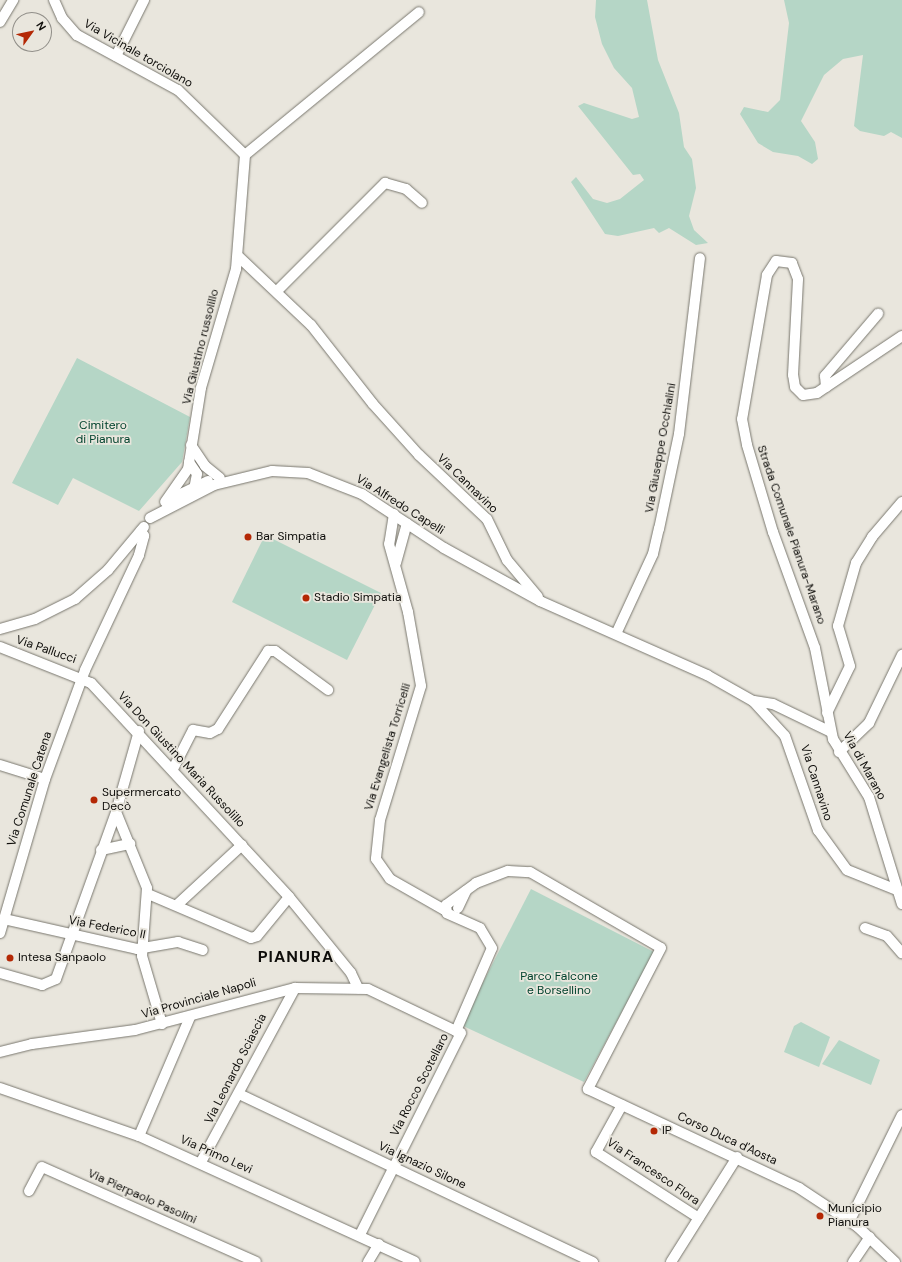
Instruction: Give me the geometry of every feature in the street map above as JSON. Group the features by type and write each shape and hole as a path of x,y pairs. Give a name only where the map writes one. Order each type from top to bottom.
{"street":[{"path":"0,22 13,0"},
{"name":"Via Vicinale torciolano","path":"54,0 62,18 77,35 190,99 245,155"},
{"path":"116,56 144,0"},
{"path":"239,257 245,155 419,12"},
{"path":"277,291 386,183 406,189 422,203"},
{"name":"Via Cannavino","path":"239,257 277,291 310,325 368,399 419,455 487,519 511,566 540,601 616,634 753,701 773,704 831,732"},
{"name":"Via Giustino russolillo","path":"187,472 201,388 239,257"},
{"name":"Via Giuseppe Occhialini","path":"616,634 653,554 659,529 680,434 700,258"},
{"name":"Strada Comunale Pianura-Marano","path":"831,732 815,648 773,532 747,446 742,419 767,275 780,259 792,263 798,279 795,387 803,395 826,387 902,336"},
{"path":"826,387 825,376 878,314"},
{"path":"191,445 205,466 221,480"},
{"path":"189,462 197,474 196,485"},
{"name":"Via Alfredo Capelli","path":"0,629 35,619 75,599 108,570 150,518 196,485 272,471 308,473 351,489 540,601"},
{"path":"167,505 187,472 196,485"},
{"name":"Via Alfredo Capelli","path":"167,505 221,480"},
{"path":"827,713 850,666 838,626 856,563 872,536 902,502"},
{"name":"Via Evangelista Torricelli","path":"394,514 389,544 396,565 420,665 421,686 380,820 376,859 390,879 449,907 480,928 492,948 459,1032"},
{"name":"Via Evangelista Torricelli","path":"396,565 407,523"},
{"path":"82,677 139,555 144,536 141,530"},
{"name":"Via Pallucci","path":"0,647 82,677"},
{"path":"173,769 193,730 210,733 218,729 268,651 275,651 328,690"},
{"path":"839,752 869,723 902,655"},
{"name":"Via Don Giustino Maria Russolillo","path":"82,677 140,731 289,897 349,970 358,988"},
{"name":"Via Comunale Catena","path":"0,933 3,914 45,779 82,677"},
{"name":"Via Cannavino","path":"753,701 786,736 818,830 847,870 861,878 900,888"},
{"path":"0,973 50,984 56,979 73,935 100,850 116,812 140,731"},
{"name":"Via di Marano","path":"831,732 839,752 869,797 900,888 902,904"},
{"path":"0,765 45,779"},
{"path":"116,812 130,844 148,894 143,950 162,1024"},
{"path":"100,850 130,844"},
{"path":"178,904 242,845"},
{"name":"Corso Duca d'Aosta","path":"449,907 470,886 508,871 525,870 657,943 661,952 588,1089 737,1157 799,1188 861,1228 895,1262"},
{"path":"148,894 178,904 254,938 289,897"},
{"name":"Via Federico II","path":"3,914 73,935 143,950 178,942 204,950"},
{"path":"866,928 887,936 902,953"},
{"name":"Via Provinciale Napoli","path":"0,1052 162,1024 190,1017 253,996 295,988 358,988"},
{"name":"Via Leonardo Sciascia","path":"201,1162 295,988"},
{"path":"358,988 379,993 459,1032"},
{"path":"139,1136 190,1017"},
{"name":"Via Rocco Scotellaro","path":"360,1235 459,1032"},
{"name":"Via Primo Levi","path":"0,1088 139,1136 201,1162 415,1262"},
{"name":"Via Ignazio Silone","path":"239,1094 593,1262"},
{"name":"Via Francesco Flora","path":"622,1105 596,1152 699,1218"},
{"path":"850,1220 902,1115"},
{"path":"671,1262 737,1157"},
{"name":"Via Pierpaolo Pasolini","path":"29,1191 42,1167 256,1262"},
{"path":"853,1262 870,1237"},
{"path":"368,1262 379,1244"}],"green space":[{"path":"596,0 647,0 658,60 679,113 684,147 692,159 696,188 689,216 694,230 708,243 696,245 669,228 659,233 654,228 618,236 605,234 571,182 576,177 593,199 607,203 620,199 644,180 640,174 633,175 578,106 584,103 632,119 639,117 632,88 614,68 602,44 595,17"},
{"path":"784,0 902,0 902,138 891,132 884,136 860,131 854,126 863,55 843,59 824,75 801,121 815,142 818,159 812,164 798,156 773,152 758,143 740,114 744,107 768,112 780,100 789,23"},
{"name":"Cimitero di Pianura","path":"77,358 190,417 182,462 139,511 73,478 58,505 12,483"},
{"name":"Stadio Simpatia","path":"265,535 381,593 347,660 232,602"},
{"name":"Parco Falcone e Borsellino","path":"531,889 654,952 584,1082 461,1025"},
{"path":"801,1022 830,1037 819,1067 784,1052 794,1026"},
{"path":"839,1040 880,1060 871,1085 822,1064"}],"place":[{"name":"Bar Simpatia","path":"248,537"},
{"name":"Stadio Simpatia","path":"306,598"},
{"name":"Supermercato Decò","path":"94,800"},
{"name":"Intesa Sanpaolo","path":"10,958"},
{"name":"IP","path":"654,1131"},
{"name":"Municipio Pianura","path":"820,1216"}],"district":[{"name":"PIANURA","path":"296,957"}]}
